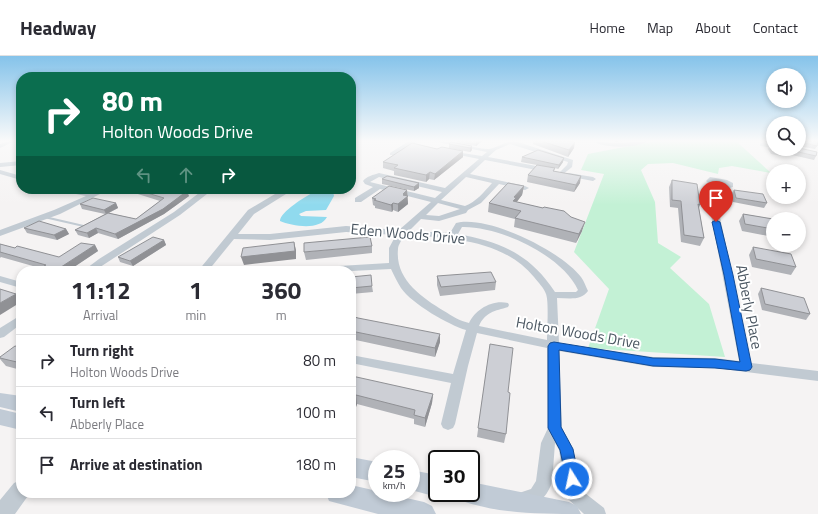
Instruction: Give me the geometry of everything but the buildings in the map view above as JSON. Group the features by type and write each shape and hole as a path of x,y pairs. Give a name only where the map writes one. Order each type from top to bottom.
{"main road":[{"path":"0,400 16,403"},
{"path":"0,417 16,421"},
{"path":"356,468 368,470"},
{"path":"480,495 568,514"},
{"path":"356,498 424,514"}],"street":[{"name":"Holton Woods Drive","path":"479,162 402,233 393,248 394,266 406,288 425,304 458,324 554,346 653,362 715,363 818,376"},
{"path":"507,162 593,180"},
{"path":"562,173 570,166 571,162"},
{"path":"0,165 16,163"},
{"path":"0,172 16,177"},
{"path":"448,191 379,175 366,181 367,183 378,187 465,208"},
{"path":"465,175 525,188"},
{"path":"420,216 439,219 463,211 465,208 477,203 497,182"},
{"name":"Abberly Place","path":"714,185 710,189 711,195 746,367"},
{"path":"358,200 378,187"},
{"path":"89,194 94,195"},
{"path":"95,266 177,215 203,194"},
{"path":"207,266 251,212 279,194"},
{"path":"0,233 45,217 94,195"},
{"path":"449,215 455,206"},
{"path":"453,236 459,225 481,225 518,238 547,253 565,266 577,278 582,284 583,291 579,295 552,295"},
{"name":"Eden Woods Drive","path":"231,236 269,237 346,229 453,236 491,245 519,257 535,270 552,295 555,428 548,443 544,483 536,494 515,503"},
{"path":"356,268 394,266"},
{"path":"0,280 16,284"},
{"path":"448,424 472,328 480,314 490,308 504,305"},
{"path":"0,334 16,323"},
{"path":"356,360 459,380"},
{"name":"Eden Woods Drive","path":"555,428 566,449 574,494 598,514"},
{"path":"2,514 16,496"}],"lane":[{"path":"45,217 88,227"}],"green space":[{"path":"584,162 759,162 766,168 766,172 732,166 719,168 718,174 673,163 648,164 641,170 655,202 658,243 681,257 670,268 709,304 725,357 588,348 609,289 574,252 604,174 581,170"}],"water":[{"path":"310,194 334,194 334,196 326,210 306,211 299,214 301,216 327,217 318,224 312,226 298,226 280,221 284,213"}],"route":[{"path":"572,479 566,449 555,428 554,346 653,362 715,363 746,367 716,222"}]}
